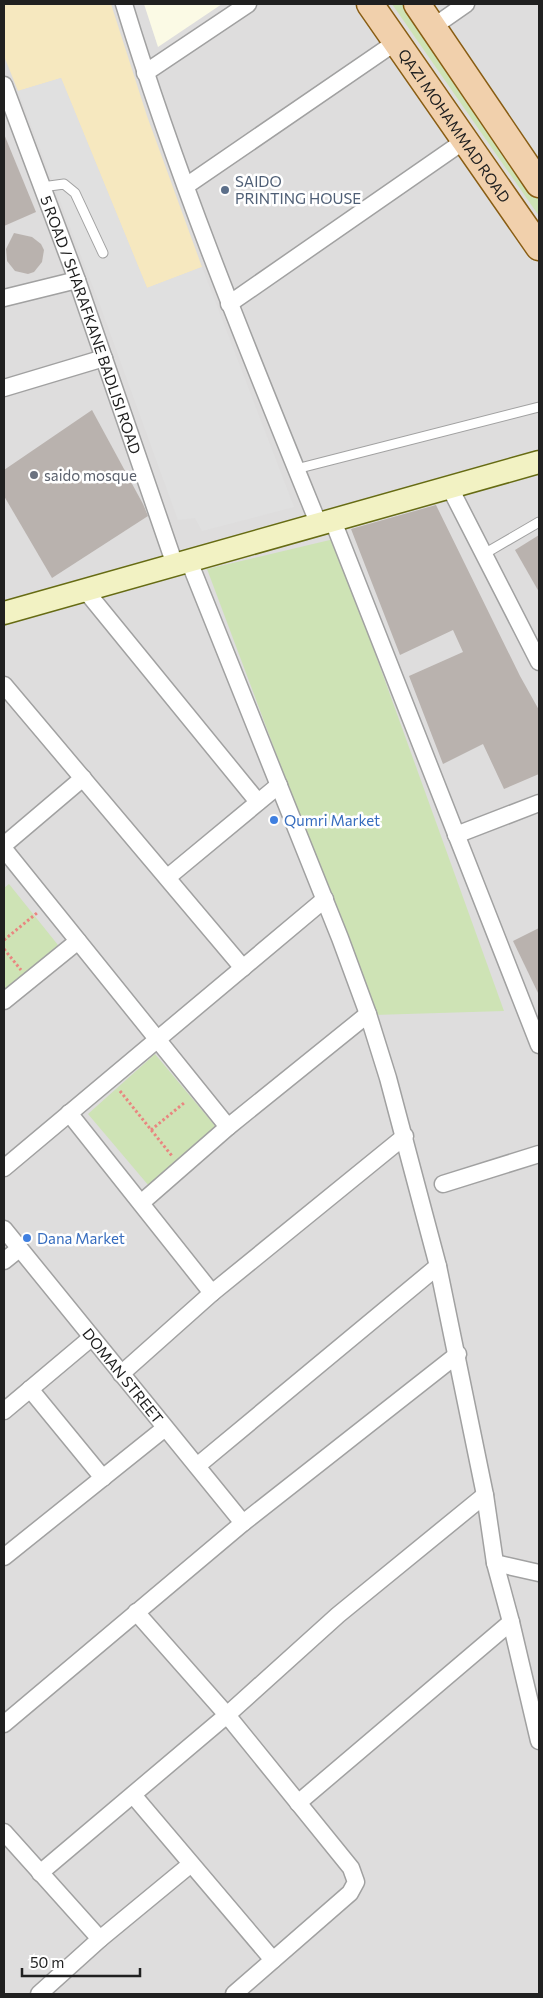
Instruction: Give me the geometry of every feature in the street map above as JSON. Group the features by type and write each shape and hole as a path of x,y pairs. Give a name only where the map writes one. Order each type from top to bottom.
{"main road":[{"name":"QAZI MOHAMMAD ROAD","path":"370,4 539,247"},
{"path":"418,4 539,182"}],"street":[{"path":"124,4 145,73 229,304 296,469 326,524 456,835 539,1045"},
{"path":"145,73 248,4"},
{"path":"433,26 466,4"},
{"path":"186,186 396,42"},
{"name":"5 ROAD / SHARAFKANE BADLISI ROAD","path":"4,85 104,358 182,563 279,785 368,1014 405,1136 438,1266 458,1354 485,1495 495,1563 539,1741"},
{"path":"229,304 464,141"},
{"path":"4,298 76,280"},
{"path":"4,388 104,358"},
{"path":"4,614 539,462"},
{"path":"450,488 538,655"},
{"path":"85,590 258,802"},
{"path":"4,687 168,877 243,968"},
{"path":"83,778 4,847 228,1127"},
{"path":"168,877 279,785"},
{"path":"456,835 539,803"},
{"path":"4,1168 325,900"},
{"path":"4,1001 78,941"},
{"path":"141,1203 228,1127 368,1014"},
{"path":"70,1113 212,1293"},
{"path":"121,1374 212,1293 405,1136"},
{"path":"444,1184 539,1154"},
{"name":"DOMAN STREET","path":"4,1229 243,1523"},
{"path":"4,1262 19,1249"},
{"path":"197,1466 438,1266"},
{"path":"4,1411 91,1338"},
{"path":"4,1724 243,1523 458,1354"},
{"path":"30,1389 103,1478"},
{"path":"4,1557 165,1428"},
{"path":"40,1873 227,1715 338,1615 485,1495"},
{"path":"495,1563 539,1573"},
{"path":"136,1612 227,1715 350,1868 356,1882 350,1893 273,1960 239,1993"},
{"path":"298,1803 511,1622"},
{"path":"133,1795 273,1960"},
{"path":"4,1832 100,1939"},
{"path":"39,1994 100,1939 191,1864"}],"lane":[{"path":"42,187 64,184 75,193 103,252"},
{"path":"296,469 539,407"},
{"path":"484,554 539,522"}],"path":[{"path":"21,970 4,949 6,945 4,940 48,904"},
{"path":"110,1079 182,1168"},
{"path":"151,1130 184,1103"}],"shaded area":[{"path":"4,4 539,4 539,1994 4,1994"},
{"path":"144,4 222,4 158,47"},
{"path":"61,78 147,288 202,267 294,507 202,531 195,518 178,520 101,308 18,91"}],"green space":[{"path":"392,4 409,4 539,193 539,216"},
{"path":"334,539 504,1011 374,1015 207,569"},
{"path":"9,884 58,945 4,991 4,888"},
{"path":"155,1054 216,1127 149,1186 88,1114"}],"sand":[{"path":"4,4 111,4 147,116 202,267 147,288 61,78 18,91 4,56"}],"building":[{"path":"4,134 36,212 4,226"},
{"path":"14,233 32,237 41,244 44,250 42,262 34,272 28,274 15,271 7,261 6,249"},
{"path":"92,410 148,516 52,578 4,496 4,470"},
{"path":"436,505 520,676 539,710 539,774 504,789 483,744 443,764 409,676 463,652 453,630 400,655 351,529"},
{"path":"539,535 539,592 515,550"},
{"path":"539,928 539,995 513,941"}],"place":[{"name":"SAIDO PRINTING HOUSE","path":"225,190"},
{"name":"saido mosque","path":"34,475"},
{"name":"Qumri Market","path":"274,820"},
{"name":"Dana Market","path":"27,1238"}]}
